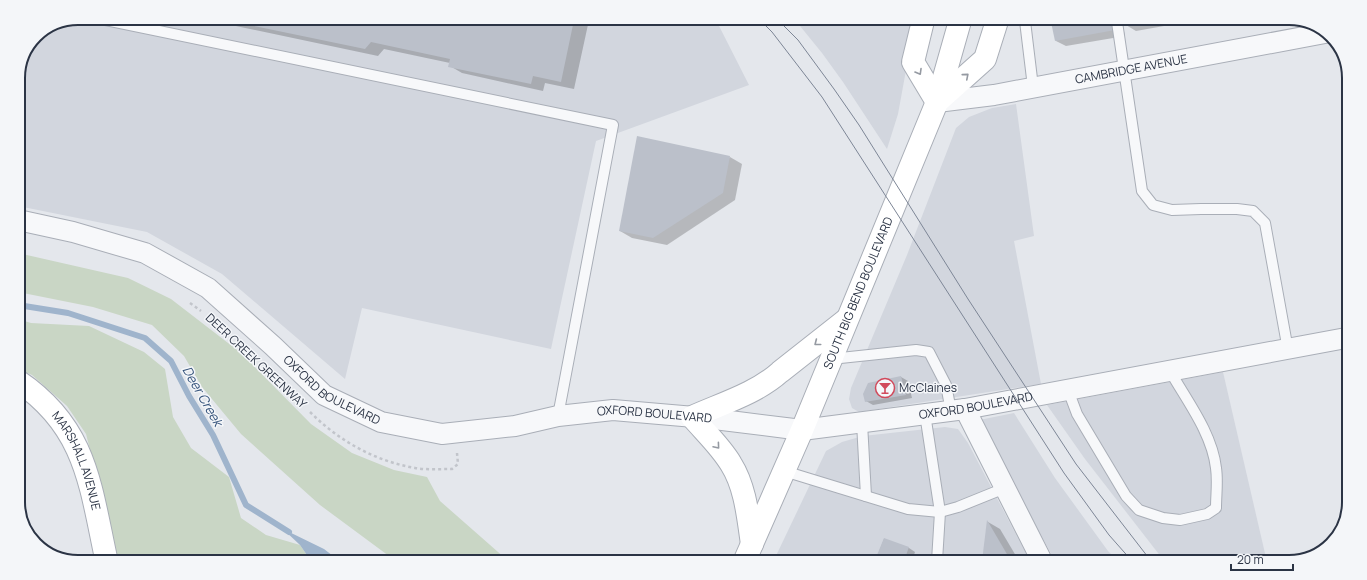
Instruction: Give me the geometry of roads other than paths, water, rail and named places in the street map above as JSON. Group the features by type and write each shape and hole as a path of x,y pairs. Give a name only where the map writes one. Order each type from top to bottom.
{"main road":[{"path":"922,25 913,62 937,102 986,59 996,25"},
{"name":"SOUTH BIG BEND BOULEVARD","path":"748,552 802,430 937,102 959,25"},
{"path":"748,552 747,509 740,482 732,464 692,416 749,392 771,380 848,319"},
{"name":"MARSHALL AVENUE","path":"25,386 34,392 55,413 76,443 83,460 90,485 105,555"}],"street":[{"name":"CAMBRIDGE AVENUE","path":"937,102 994,95 1319,34"},
{"name":"OXFORD BOULEVARD","path":"25,222 73,232 145,253 208,288 273,346 324,395 381,422 442,434 515,426 558,416 613,410 692,416 802,430 958,410 1342,339"},
{"path":"958,410 1005,488 1039,555"}],"lane":[{"path":"130,25 613,125 558,416"},
{"path":"1025,25 1033,87"},
{"path":"1117,25 1142,191 1153,205 1172,210 1237,209 1253,211 1265,223 1288,350"},
{"path":"831,359 916,350 928,352 958,410"},
{"path":"1068,390 1077,414 1126,496 1139,510 1163,518 1180,520 1207,514 1216,508 1216,468 1209,441 1170,371"},
{"path":"925,414 940,512 937,555"},
{"path":"862,423 866,496"},
{"path":"784,471 908,509 940,512 958,507 1005,488"}],"water":[{"path":"283,529 324,549 332,555 307,555 300,545"}],"waterway":[{"name":"Deer Creek","path":"25,306 68,313 145,338 171,361 189,396 213,435 246,505 289,532"}],"tram line":[{"path":"765,25 822,97 1064,473 1109,535 1127,555"},
{"path":"783,25 798,40 859,125 968,299 1076,464 1146,555"}],"place":[{"name":"McClaines","path":"885,388"}]}
